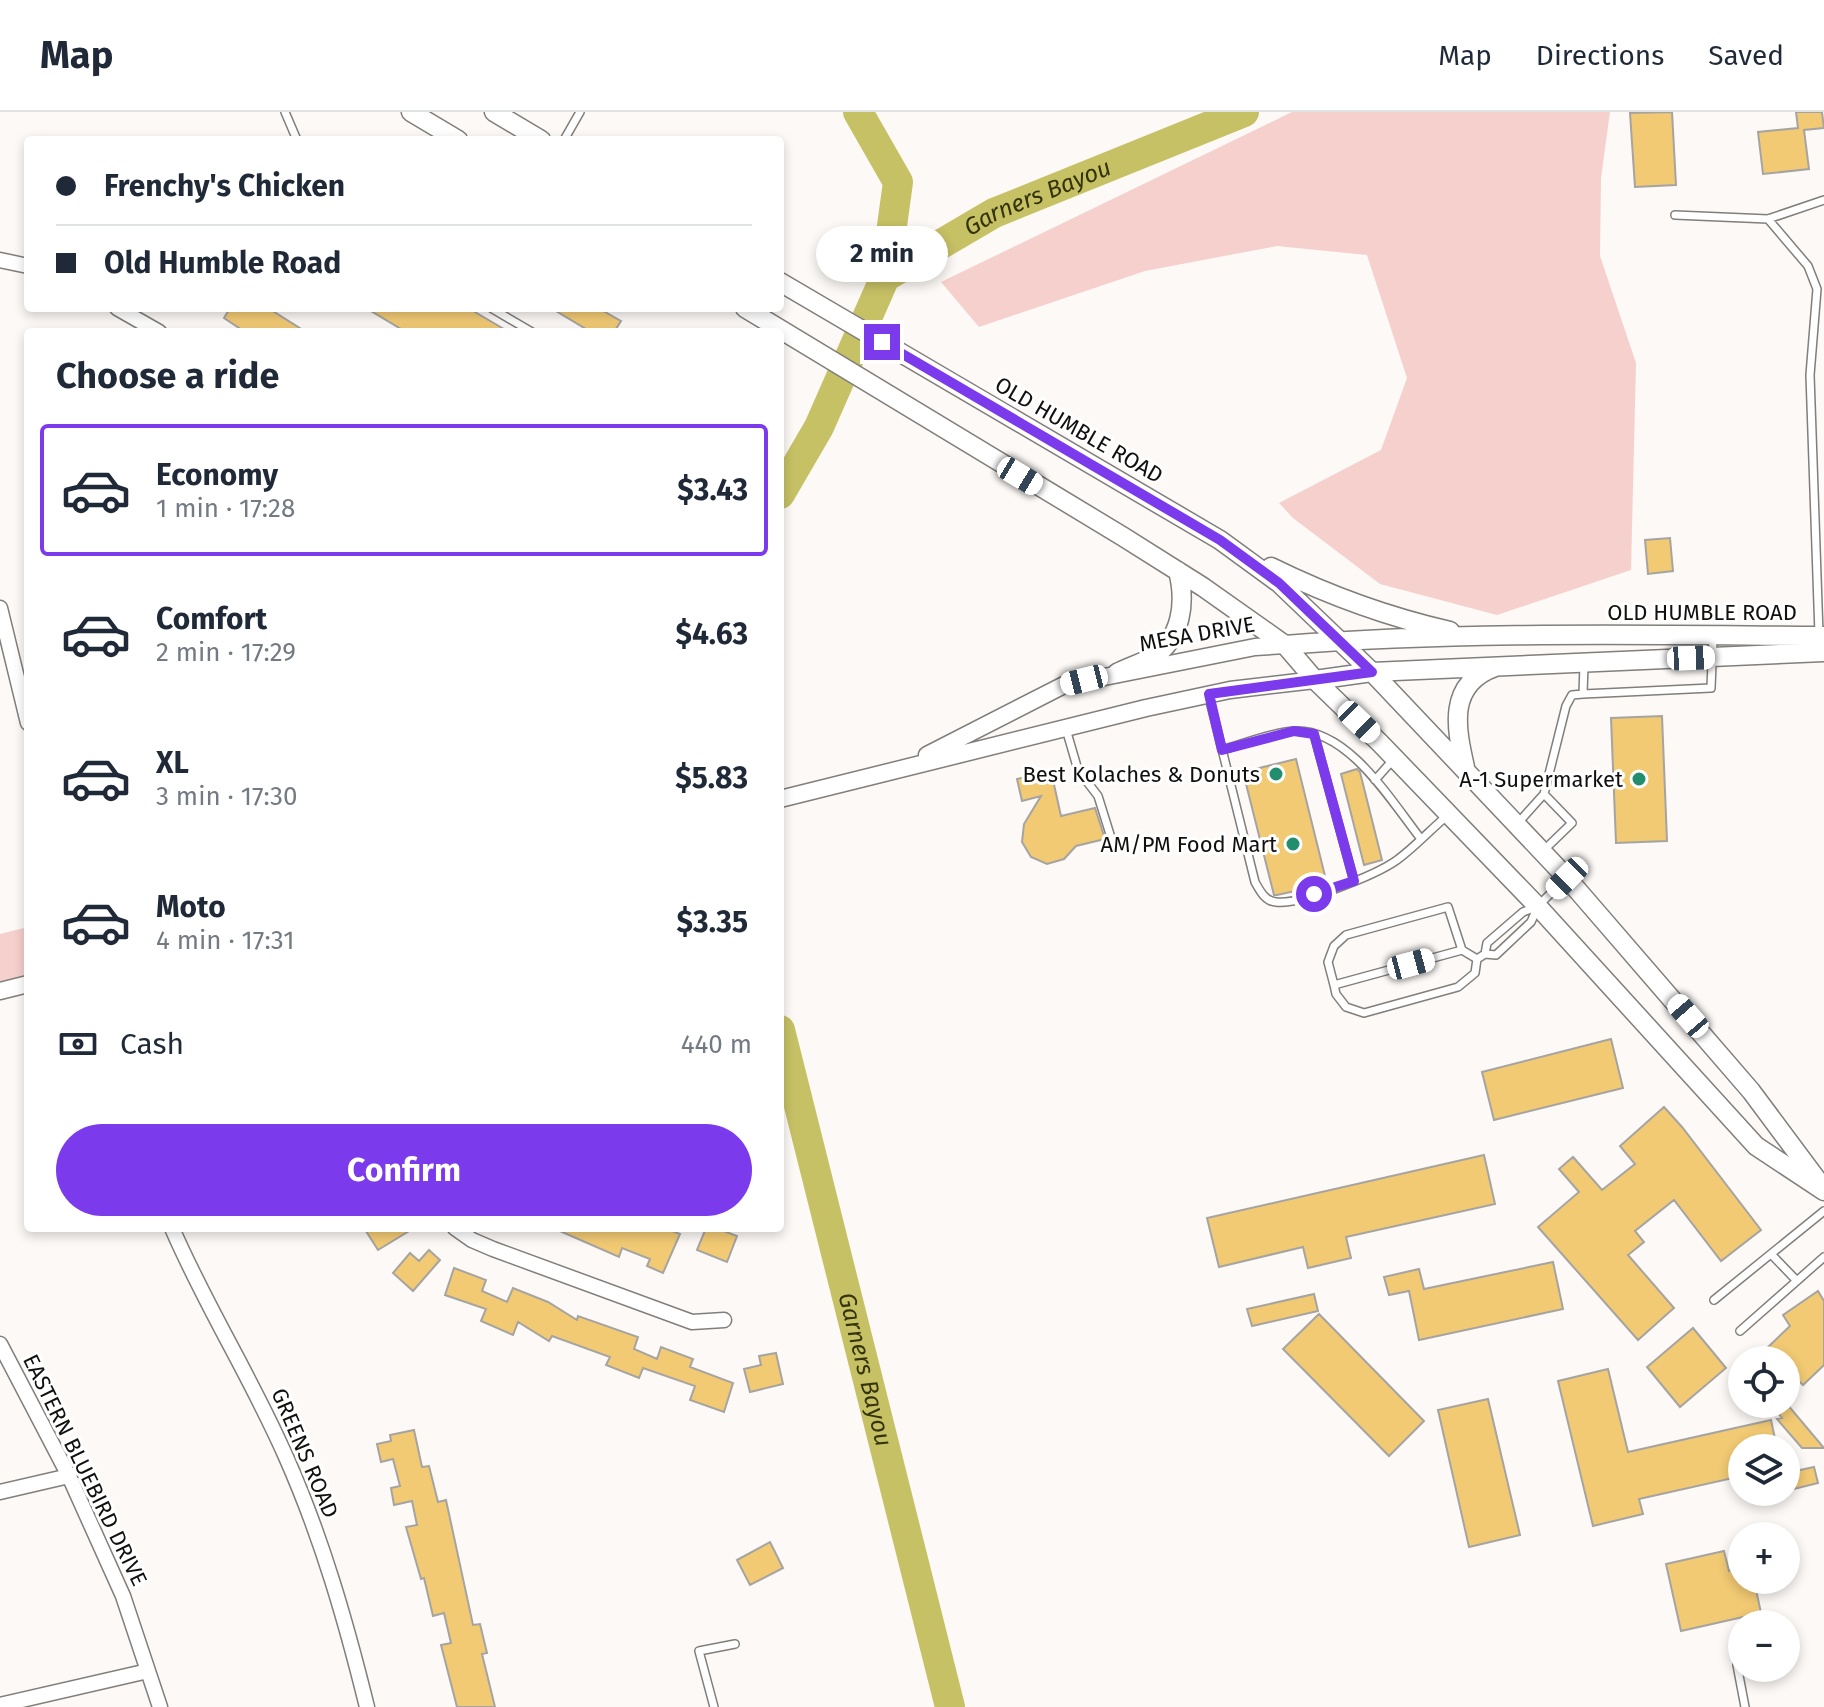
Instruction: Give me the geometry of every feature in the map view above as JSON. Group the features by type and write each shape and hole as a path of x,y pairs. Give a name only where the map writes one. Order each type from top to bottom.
{"main road":[{"path":"411,112 451,136"},
{"path":"494,112 534,136"},
{"name":"OLD HUMBLE ROAD","path":"784,284 1227,546 1279,583 1372,672"},
{"path":"752,312 780,328"},
{"path":"784,330 1178,571 1285,645 1315,680 1538,906 1756,1146 1824,1190"},
{"path":"1227,546 1322,590 1405,620 1476,637"},
{"path":"1117,673 1154,656 1168,642 1183,607 1178,571"},
{"name":"OLD HUMBLE ROAD","path":"1339,641 1713,636 1822,642"},
{"name":"MESA DRIVE","path":"1285,645 1339,641"},
{"name":"OLD HUMBLE ROAD","path":"1315,680 1372,672 1712,657 1822,642"},
{"path":"1465,770 1458,738 1457,709 1461,697 1477,677 1499,666"},
{"path":"1372,672 1567,878 1751,1091 1824,1190"}],"street":[{"path":"0,260 24,265"},
{"path":"124,312 152,328"},
{"path":"0,608 24,707"},
{"name":"MESA DRIVE","path":"893,772 1064,685 1255,647 1285,645"},
{"name":"MESA DRIVE","path":"784,798 1209,694 1315,680"},
{"path":"0,991 24,985"},
{"name":"GREENS ROAD","path":"174,1232 287,1458 324,1553 367,1707"},
{"path":"461,1232 493,1249 692,1322 724,1320"},
{"name":"EASTERN BLUEBIRD DRIVE","path":"0,1344 69,1476 123,1596 160,1707"},
{"path":"0,1492 69,1476"},
{"path":"0,1705 148,1671"}],"lane":[{"path":"285,112 295,136"},
{"path":"566,136 580,112"},
{"path":"1675,215 1768,219 1824,200"},
{"path":"1768,219 1808,266 1817,289 1810,375 1822,642"},
{"path":"498,312 525,328"},
{"path":"1516,824 1544,794 1566,706 1572,695 1711,688 1713,636"},
{"path":"1583,694 1584,662"},
{"path":"1209,694 1255,882 1263,896 1273,902 1289,901 1354,881 1398,859 1449,814"},
{"path":"1065,727 1078,770 1098,796 1113,844"},
{"path":"1222,750 1294,731 1323,735 1359,760 1421,839"},
{"path":"1314,734 1354,881"},
{"path":"1375,780 1395,758"},
{"path":"1542,852 1572,823 1544,794"},
{"path":"1485,954 1487,943 1523,912 1538,906 1567,878"},
{"path":"1477,959 1462,950 1448,907 1346,935 1334,946 1328,962 1336,994 1346,1007 1364,1013 1458,987 1475,973 1477,959 1485,954 1496,955 1531,922 1538,906"},
{"path":"1334,985 1462,950"},
{"path":"1714,1300 1824,1211"},
{"path":"1771,1254 1797,1281"},
{"path":"1740,1331 1824,1257"},
{"path":"714,1707 699,1651 735,1644"},
{"path":"1740,1682 1745,1707"}],"shaded area":[{"path":"1292,112 1610,112 1601,178 1600,256 1636,363 1631,570 1497,615 1380,584 1293,518 1279,503 1381,450 1407,378 1367,255 1277,246 1145,271 979,327 941,282"},
{"path":"24,928 24,978 0,984 0,934"}],"building":[{"path":"1672,112 1676,185 1635,187 1630,113"},
{"path":"1796,112 1822,112 1824,128 1804,130 1809,169 1763,174 1758,132 1798,128"},
{"path":"228,312 274,312 300,328 239,328 224,318"},
{"path":"373,312 475,312 502,328 399,328"},
{"path":"558,312 605,312 621,321 617,328 584,328"},
{"path":"1670,538 1673,571 1648,574 1645,540"},
{"name":"A-1 Supermarket","path":"1662,716 1667,841 1616,843 1611,718"},
{"path":"1296,759 1327,884 1274,895 1243,772"},
{"path":"1357,769 1382,860 1364,865 1341,774"},
{"path":"1051,771 1061,816 1095,808 1105,839 1076,846 1064,859 1047,864 1031,857 1022,842 1024,824 1041,796 1022,801 1017,779"},
{"path":"1611,1039 1623,1088 1494,1120 1482,1072"},
{"path":"1664,1107 1761,1230 1721,1261 1674,1200 1635,1231 1644,1242 1628,1255 1674,1308 1638,1340 1538,1227 1579,1192 1559,1169 1573,1157 1602,1190 1635,1164 1620,1146"},
{"path":"1484,1155 1495,1204 1346,1237 1351,1258 1308,1268 1303,1247 1219,1267 1207,1218"},
{"path":"367,1232 407,1232 378,1250"},
{"path":"562,1232 680,1234 663,1273 647,1266 650,1259 622,1248 619,1257"},
{"path":"704,1232 726,1232 737,1236 727,1262 697,1250"},
{"path":"429,1250 440,1260 413,1291 393,1273 410,1253 419,1261"},
{"path":"1553,1262 1563,1309 1419,1340 1409,1291 1389,1295 1384,1277 1419,1269 1424,1289"},
{"path":"454,1268 486,1280 482,1291 507,1302 513,1288 548,1302 577,1320 578,1316 638,1337 634,1349 657,1359 661,1347 693,1359 690,1367 733,1383 724,1412 690,1400 695,1386 643,1368 639,1378 606,1365 610,1357 552,1336 549,1341 518,1322 513,1335 481,1321 486,1309 445,1295"},
{"path":"1818,1291 1824,1301 1824,1365 1803,1385 1800,1382 1800,1346 1769,1346 1790,1326 1783,1315"},
{"path":"1314,1294 1318,1311 1252,1326 1247,1309"},
{"path":"1319,1314 1424,1421 1389,1456 1283,1349"},
{"path":"1693,1328 1726,1368 1680,1407 1647,1367"},
{"path":"776,1353 783,1384 750,1392 744,1369 761,1365 759,1356"},
{"path":"1608,1369 1628,1452 1771,1420 1774,1434 1728,1434 1728,1479 1639,1499 1643,1514 1593,1526 1558,1381"},
{"path":"1488,1399 1520,1535 1469,1547 1438,1410"},
{"path":"1799,1418 1824,1448 1802,1448 1800,1434 1790,1434 1777,1419"},
{"path":"414,1430 422,1467 429,1466 438,1502 446,1500 473,1625 480,1624 487,1653 482,1654 495,1707 457,1707 441,1645 451,1643 444,1613 433,1616 424,1578 421,1579 406,1527 417,1525 412,1501 394,1505 391,1488 400,1486 393,1459 381,1462 377,1444 391,1441 390,1435"},
{"path":"1814,1467 1818,1483 1800,1488 1800,1470"},
{"path":"770,1542 783,1568 750,1585 737,1560"},
{"path":"1724,1551 1728,1567 1728,1594 1757,1594 1760,1610 1728,1610 1728,1620 1681,1631 1666,1564"}],"waterway":[{"path":"858,112 898,182 885,277"},
{"name":"Garners Bayou","path":"784,487 819,427 885,277 994,213 1244,112"},
{"name":"Garners Bayou","path":"784,1046 950,1707"}],"place":[{"name":"Best Kolaches & Donuts","path":"1276,774"},
{"name":"A-1 Supermarket","path":"1639,779"},
{"name":"AM/PM Food Mart","path":"1293,844"}],"route":[{"path":"882,342 1220,540 1279,583 1372,672 1209,694 1222,750 1294,731 1314,734 1354,881 1314,894"}]}
